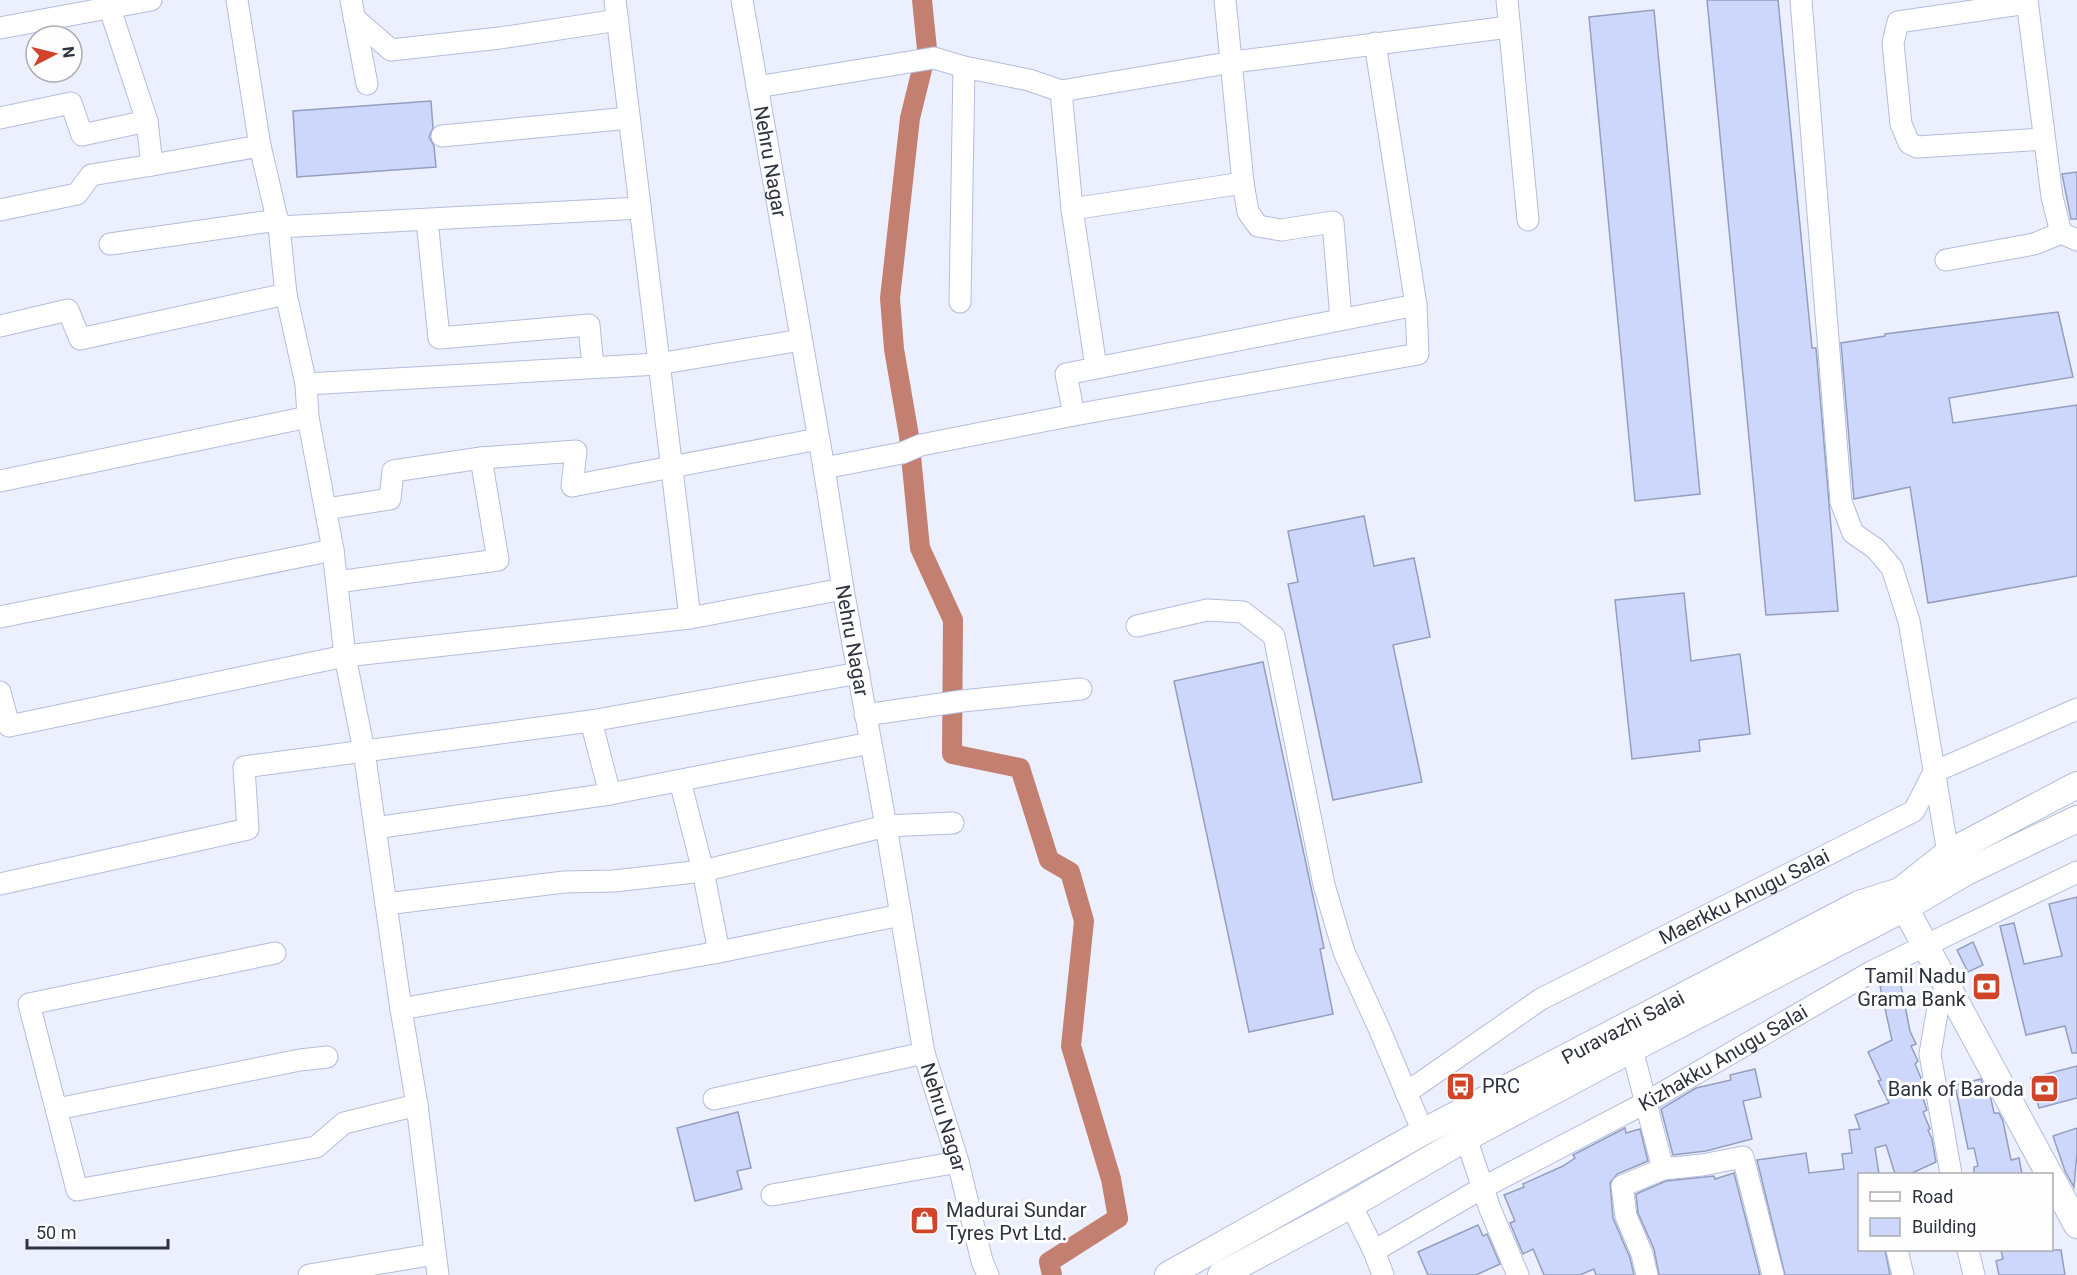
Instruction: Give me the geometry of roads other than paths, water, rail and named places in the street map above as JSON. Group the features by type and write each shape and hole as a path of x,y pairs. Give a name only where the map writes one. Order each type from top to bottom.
{"main road":[{"name":"Puravazhi Salai","path":"1168,1275 1423,1132 1859,904 1902,900 1948,854 2077,785"},
{"name":"Puravazhi Salai","path":"1221,1275 1351,1205 1466,1138 1902,900 1968,872 2077,819"},
{"path":"1902,900 2048,1173"},
{"path":"2053,1181 2072,1217"}],"street":[{"path":"0,28 108,4 151,0"},
{"path":"237,0 260,146 279,224 286,294 306,384 308,417 333,550 345,656 364,751 417,1105 438,1275"},
{"name":"Nehru Nagar","path":"742,0 924,1053 958,1162 982,1261 988,1275"},
{"path":"1225,0 1233,62 1243,183 1248,212 1258,226 1281,230 1333,222 1341,319"},
{"path":"1507,0 1528,220"},
{"path":"1801,0 1841,502 1853,533 1876,549 1892,568 1910,621 1948,854"},
{"path":"1946,260 2069,236 2052,197 2027,2 1898,21 1893,43 1901,124 1909,143 1917,147 2044,139"},
{"path":"108,4 147,121 152,165"},
{"path":"352,9 391,50 500,38 617,10 690,618"},
{"path":"352,9 367,84"},
{"path":"757,87 924,59 1029,80 1061,91 1233,62 1509,27"},
{"path":"824,468 1074,415 1418,354 1416,305 1375,44"},
{"path":"960,302 964,68"},
{"path":"1061,91 1072,209 1096,367"},
{"path":"0,118 71,103 82,135 147,121"},
{"path":"442,136 629,118"},
{"path":"0,210 77,194 91,175 260,146"},
{"path":"1072,209 1243,183"},
{"path":"110,244 279,224 428,220 640,208"},
{"path":"428,220 439,338 589,325 593,367"},
{"path":"0,326 68,310 80,339 286,294"},
{"path":"1074,415 1066,374 1416,305"},
{"path":"306,384 658,364 801,340"},
{"path":"0,481 308,417"},
{"path":"326,509 390,499 393,471 481,458 576,451 572,486 818,439"},
{"path":"337,582 498,560 481,458"},
{"path":"0,617 333,550"},
{"path":"0,692 9,726 345,656 690,618 843,589"},
{"path":"1137,626 1207,610 1243,612 1274,636 1324,885 1344,952 1423,1132"},
{"path":"0,884 248,830 244,767 591,721 859,674"},
{"path":"865,715 1081,689"},
{"path":"1934,772 2077,709"},
{"path":"591,721 610,794"},
{"path":"375,828 610,794 870,743"},
{"name":"Maerkku Anugu Salai","path":"1406,1094 1541,999 1914,811 1934,772"},
{"path":"680,781 703,871 719,952"},
{"path":"386,904 564,882 615,881 703,871 886,826 953,823"},
{"name":"Kizhakku Anugu Salai","path":"1374,1251 1484,1187 1645,1103 1871,972 2077,872"},
{"path":"401,1009 719,952 901,915"},
{"path":"275,953 29,1004 77,1190 316,1147 344,1123 417,1105"},
{"path":"1946,1172 1930,1054 1938,1007 1947,984"},
{"path":"1632,1049 1663,1169"},
{"path":"714,1099 924,1053"},
{"path":"57,1109 300,1060 327,1057"},
{"path":"1466,1138 1490,1209 1518,1275"},
{"path":"1647,1275 1642,1254 1626,1216 1622,1186 1663,1169 1702,1165 1743,1156 1773,1275"},
{"path":"772,1195 958,1162"},
{"path":"1351,1205 1383,1275"},
{"path":"1897,1251 1903,1275"},
{"path":"1968,1251 1974,1275"},
{"path":"309,1275 435,1254"}],"waterway":[{"path":"922,0 927,49 910,118 890,298 894,349 909,436 920,548 953,620 952,754 1020,768 1049,860 1070,872 1084,921 1071,1046 1111,1179 1118,1218 1049,1262 1052,1275"}],"place":[{"name":"Tamil Nadu Grama Bank","path":"1987,987"},
{"name":"PRC","path":"1461,1086"},
{"name":"Bank of Baroda","path":"2045,1089"},
{"name":"Madurai Sundar Tyres Pvt Ltd.","path":"925,1221"}]}
